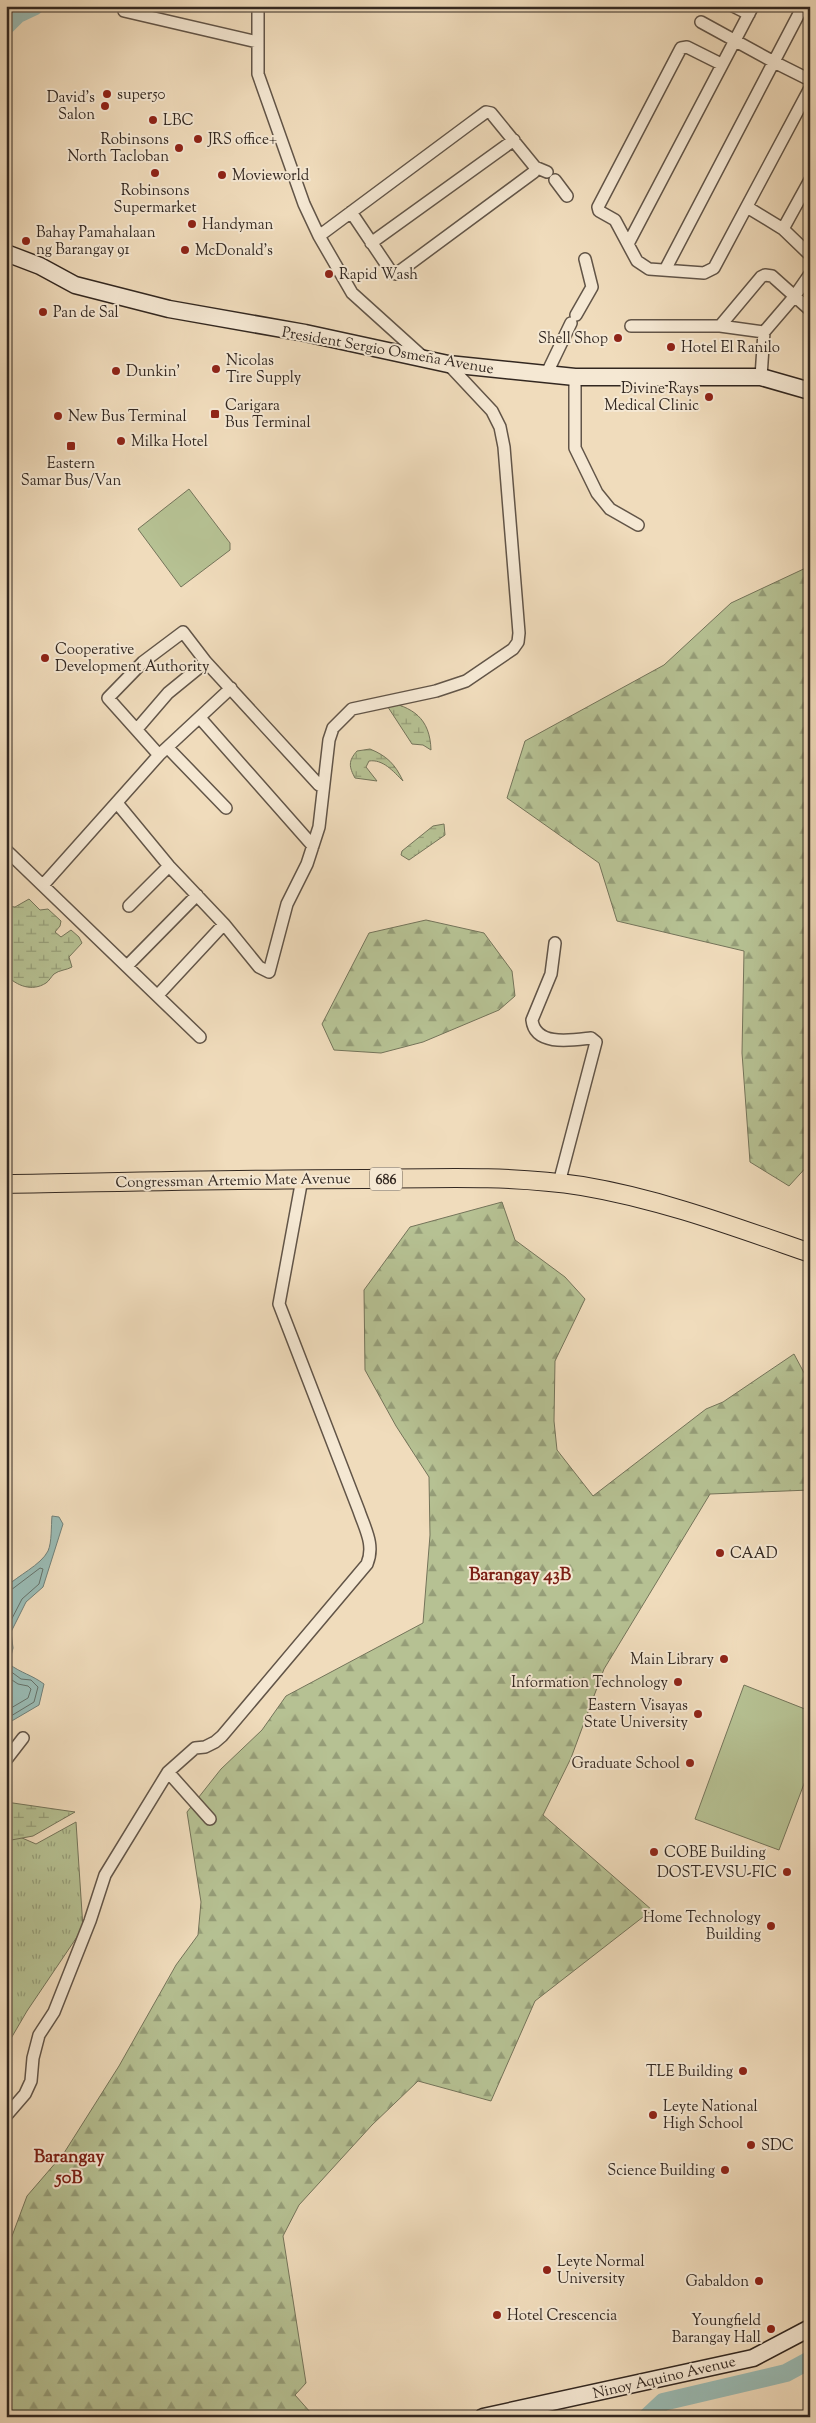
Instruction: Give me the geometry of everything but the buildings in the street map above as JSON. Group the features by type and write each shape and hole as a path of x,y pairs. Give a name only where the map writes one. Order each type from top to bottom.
{"main road":[{"name":"President Sergio Osmeña Avenue","path":"6,253 40,266 75,285 169,309 305,333 448,364 575,377 761,377 810,391"},
{"name":"Congressman Artemio Mate Avenue","path":"6,1184 302,1179 492,1179 559,1183 610,1192 668,1206 810,1253"},
{"name":"Ninoy Aquino Avenue","path":"484,2417 753,2358 810,2328"}],"street":[{"path":"258,6 258,74 304,204 319,236 352,293 425,360"},
{"path":"628,244 751,10 733,6"},
{"path":"664,270 803,6"},
{"path":"124,11 257,42"},
{"path":"701,22 810,80"},
{"path":"721,64 687,47 681,48 598,207 599,211 615,220 638,261 649,269 709,272 714,268 810,88"},
{"path":"319,236 486,112 491,113 535,167 551,176 567,196"},
{"path":"371,243 514,140"},
{"path":"351,212 392,273 396,274 534,172 535,167"},
{"path":"783,229 810,180"},
{"path":"747,207 783,229 810,255"},
{"path":"546,375 592,286 585,259"},
{"path":"761,377 764,332 794,297 810,274"},
{"path":"720,326 761,277 766,275 772,276 810,310"},
{"path":"631,326 720,326 764,332"},
{"path":"117,803 169,866 224,924 259,967 270,972 287,904 307,864 319,827 329,740 333,728 347,712 363,706 436,691 466,680 513,649 518,642 519,633 504,447 500,427 492,411 448,364"},
{"path":"575,377 575,448 597,493 610,509 638,525"},
{"path":"226,808 137,729 108,698 143,662 183,632 206,662 319,785 324,784"},
{"path":"137,729 168,693 206,662"},
{"path":"44,884 164,751 230,688"},
{"path":"200,718 314,846"},
{"path":"6,850 44,884 200,1037"},
{"path":"129,906 169,866"},
{"path":"128,965 197,895"},
{"path":"158,995 224,924"},
{"path":"555,943 551,974 532,1020 532,1026 536,1031 551,1040 564,1041 591,1038 596,1042 559,1183"},
{"path":"6,2116 25,2094 31,2081 33,2058 39,2035 54,2012 90,1921 105,1875 168,1772 195,1748 205,1747 215,1742 367,1564 371,1554 370,1543 359,1511 279,1304 302,1179"},
{"path":"6,1760 23,1738"},
{"path":"168,1772 210,1819"}],"green space":[{"path":"189,489 230,543 230,550 181,587 138,529"},
{"path":"810,566 810,1163 789,1186 750,1162 742,1053 744,951 617,921 599,863 507,798 525,741 664,665 731,603"},
{"path":"384,701 403,707 418,716 427,730 431,750 423,745 412,744"},
{"path":"370,749 390,761 403,781 387,766 374,761 369,761 366,767 377,781 355,778 351,767 352,758 357,751"},
{"path":"444,824 445,835 409,860 401,855 402,851 433,826"},
{"path":"29,899 40,910 48,909 61,921 60,926 55,932 61,937 71,930 79,937 82,943 69,957 72,967 54,974 47,982 35,987 20,985 6,975 6,906 15,907"},
{"path":"426,920 484,933 512,971 515,996 499,1010 423,1042 381,1053 334,1050 322,1024 369,933"},
{"path":"502,1202 515,1240 565,1277 585,1299 555,1361 554,1421 557,1450 593,1496 706,1409 723,1402 794,1354 810,1384 810,1490 710,1494 604,1669 571,1758 543,1815 652,1910 535,2001 491,2101 418,2081 372,2125 299,2205 283,2236 306,2383 295,2395 311,2413 311,2417 6,2417 6,2252 27,2196 64,2153 119,2066 176,1965 198,1935 201,1902 187,1812 221,1769 262,1730 286,1696 423,1623 430,1535 429,1477 396,1426 365,1370 364,1290 410,1227"},
{"path":"744,1685 810,1711 810,1768 779,1850 695,1819"},
{"path":"6,1802 75,1812 33,1836 6,1841"},
{"path":"76,1822 83,1928 27,2011 6,2047 6,1831 36,1844"}],"water":[{"path":"52,1516 59,1517 63,1524 43,1587 26,1602 11,1632 13,1648 9,1664 44,1684 39,1705 10,1722 6,1730 6,1587 35,1566 45,1556 51,1539"}],"waterway":[{"path":"6,26 18,14 35,6"},
{"path":"647,2417 663,2402 786,2373 810,2360"}],"place":[{"name":"super50","path":"107,94"},
{"name":"David's Salon","path":"105,106"},
{"name":"LBC","path":"153,120"},
{"name":"JRS office+","path":"198,139"},
{"name":"Robinsons North Tacloban","path":"179,148"},
{"name":"Robinsons Supermarket","path":"155,173"},
{"name":"Movieworld","path":"222,175"},
{"name":"Handyman","path":"192,224"},
{"name":"Bahay Pamahalaan ng Barangay 91","path":"26,241"},
{"name":"McDonald's","path":"185,250"},
{"name":"Rapid Wash","path":"329,274"},
{"name":"Pan de Sal","path":"43,312"},
{"name":"Shell Shop","path":"618,338"},
{"name":"Hotel El Ranilo","path":"671,347"},
{"name":"Nicolas Tire Supply","path":"216,369"},
{"name":"Dunkin'","path":"116,371"},
{"name":"Divine Rays Medical Clinic","path":"709,397"},
{"name":"Carigara Bus Terminal","path":"215,414"},
{"name":"New Bus Terminal","path":"58,416"},
{"name":"Milka Hotel","path":"121,441"},
{"name":"Eastern Samar Bus/Van","path":"71,446"},
{"name":"Cooperative Development Authority","path":"45,658"},
{"name":"CAAD","path":"720,1553"},
{"name":"Main Library","path":"724,1659"},
{"name":"Information Technology","path":"678,1682"},
{"name":"Eastern Visayas State University","path":"698,1714"},
{"name":"Graduate School","path":"690,1763"},
{"name":"COBE Building","path":"654,1852"},
{"name":"DOST-EVSU-FIC","path":"787,1872"},
{"name":"Home Technology Building","path":"771,1926"},
{"name":"TLE Building","path":"743,2071"},
{"name":"Leyte National High School","path":"653,2115"},
{"name":"SDC","path":"751,2145"},
{"name":"Science Building","path":"725,2170"},
{"name":"Leyte Normal University","path":"547,2270"},
{"name":"Gabaldon","path":"759,2281"},
{"name":"Hotel Crescencia","path":"497,2315"},
{"name":"Youngfield Barangay Hall","path":"771,2329"}],"district":[{"name":"Barangay 43B","path":"520,1574"},
{"name":"Barangay 50B","path":"69,2166"}]}
